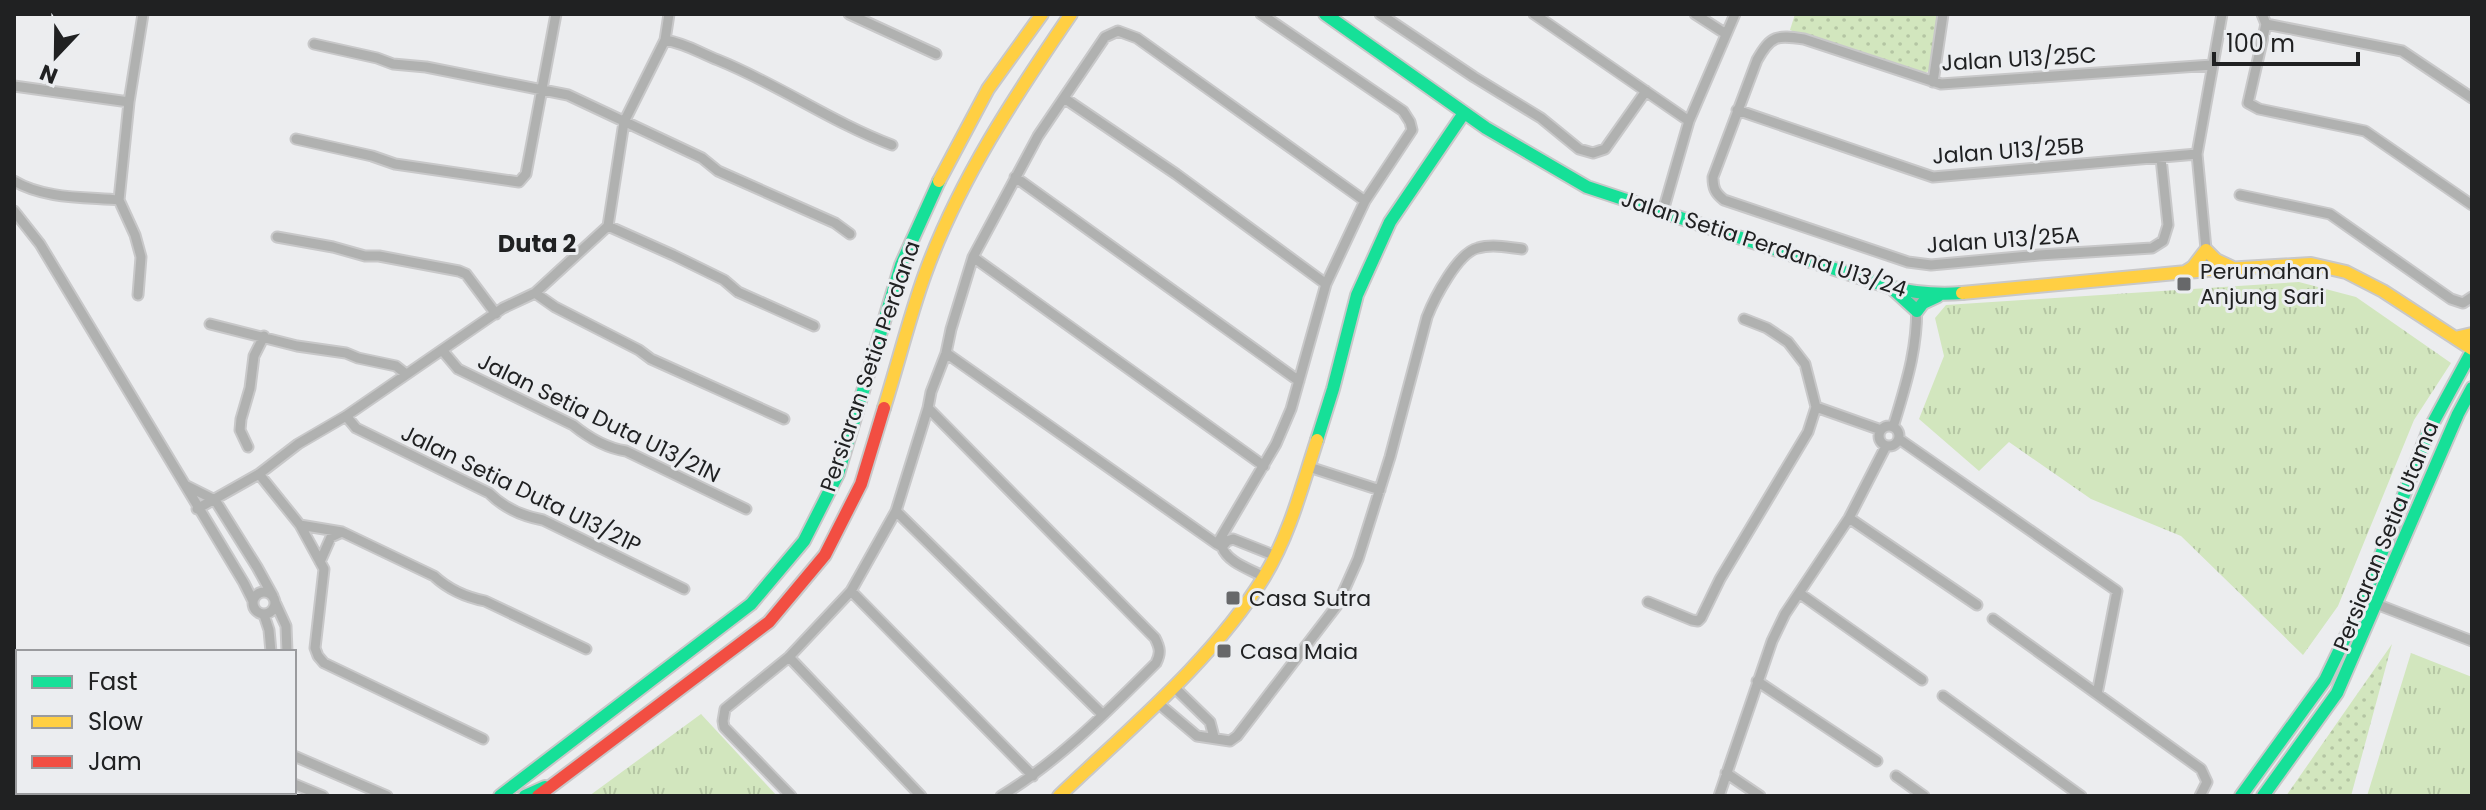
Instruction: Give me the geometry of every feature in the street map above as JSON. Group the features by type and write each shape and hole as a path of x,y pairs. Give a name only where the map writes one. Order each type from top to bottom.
{"street":[{"path":"138,295 141,257 119,200 129,102 143,14"},
{"path":"296,139 395,164 519,182 526,174 556,14"},
{"path":"197,509 259,474 298,444 346,416 496,314 535,293 608,226 624,122 665,40 669,14"},
{"path":"849,14 936,54"},
{"name":"Persiaran Setia Perdana","path":"500,796 751,604 804,541 838,474 901,265 931,195 988,89 1042,14"},
{"name":"Persiaran Setia Perdana","path":"538,796 769,622 825,555 861,484 925,274 954,206 1010,103 1071,14"},
{"path":"1220,546 1291,409 1326,284 1365,201 1412,130 1403,111 1261,14"},
{"name":"Jalan Setia Perdana U13/24","path":"1325,14 1464,113 1550,168 1587,187 1889,287 1941,295 2208,270 2311,264 2346,272 2383,291 2472,350"},
{"path":"1380,14 1541,118 1586,152 1605,149 1646,91"},
{"path":"1534,14 1689,121"},
{"path":"1695,14 1726,34"},
{"path":"1663,211 1689,121 1735,14"},
{"path":"1933,82 1943,14"},
{"path":"2208,270 2197,154 2222,14"},
{"path":"2472,98 2402,51 2264,19 2248,103 2259,109 2365,131 2472,205"},
{"path":"791,796 724,727 723,715 729,704 789,657 851,591 896,511 973,257 1038,136 1105,37 1118,31 1126,32 1365,201"},
{"name":"Jalan U13/25C","path":"1737,110 1757,60 1767,43 1781,35 1804,39 1941,84 2212,65"},
{"path":"665,40 685,43 736,65 814,108 892,145"},
{"path":"314,44 393,64 426,67 568,95 702,158 718,171 835,223 850,234"},
{"path":"14,86 129,102"},
{"path":"1064,98 1176,174 1326,284"},
{"path":"1445,100 1451,131"},
{"name":"Jalan U13/25B","path":"1737,110 1933,177 2197,154"},
{"name":"Jalan U13/25A","path":"1737,110 1713,177 1716,194 1724,200 1908,262 1922,264 2152,248 2163,241 2168,225 2161,158"},
{"path":"1059,796 1174,687 1229,625 1264,577 1289,528 1333,389 1357,295 1390,222 1464,113"},
{"path":"1451,131 1484,126"},
{"path":"1015,177 1299,381"},
{"path":"14,181 46,193 119,200"},
{"path":"2240,195 2330,214 2451,299 2468,300"},
{"path":"14,211 40,244 244,583 253,608 264,615 274,608 274,599 267,593 261,593 253,601"},
{"path":"608,226 724,280 738,292 814,326"},
{"path":"277,237 365,256 459,271 466,274 496,314"},
{"path":"1158,703 1197,736 1230,741 1237,736 1338,604 1358,559 1380,490 1433,303 1466,253 1478,247 1522,249"},
{"path":"2206,250 2216,260 2237,269"},
{"path":"2184,273 2206,250"},
{"path":"973,257 1264,466"},
{"path":"1889,287 1917,311"},
{"path":"535,293 651,359 784,419"},
{"path":"1893,427 1912,369 1916,293"},
{"path":"1917,311 1923,303 1941,295"},
{"path":"1648,602 1692,620 1701,618 1720,579 1808,432 1816,407 1805,364 1788,342 1767,328 1744,319"},
{"path":"210,324 297,346 346,353 396,366 406,374"},
{"path":"2460,372 2461,358 2455,338 2472,334"},
{"path":"248,447 240,430 241,419 250,388 254,356 264,336"},
{"name":"Jalan Setia Duta U13/21N","path":"442,350 458,369 573,425 585,435 614,449 626,451 746,509"},
{"name":"Persiaran Setia Utama","path":"2241,796 2325,680 2364,599 2428,432 2472,350"},
{"path":"946,353 1220,546 1225,556 1264,577"},
{"name":"Persiaran Setia Utama","path":"2263,796 2337,693 2472,388"},
{"path":"1816,407 1881,430 1893,427 1899,433 1899,439 1895,444 1886,446"},
{"path":"928,408 1155,638 1160,654 1156,663 1103,715 1033,776 1001,796"},
{"name":"Jalan Setia Duta U13/21P","path":"346,416 356,428 489,493 500,504 528,517 543,520 684,589"},
{"path":"1881,430 1880,439 1886,446"},
{"path":"1899,439 2117,591 2097,694"},
{"path":"1719,796 1757,681 1779,627 1849,518 1886,446"},
{"path":"1309,467 1380,490"},
{"path":"259,474 300,525 324,569 315,648 318,656 324,663 483,739"},
{"path":"185,485 215,500 257,567 286,626 287,650"},
{"path":"896,511 1103,715"},
{"path":"1849,518 1977,605"},
{"path":"300,525 342,532 434,576 469,598 485,601 586,649"},
{"path":"320,562 331,537 342,532"},
{"path":"1220,546 1233,539 1276,556"},
{"path":"851,591 1033,776"},
{"path":"1799,593 1922,680"},
{"path":"2364,599 2472,641"},
{"path":"264,615 271,650"},
{"path":"1993,619 2201,769 2207,782 2201,795"},
{"path":"789,657 921,796"},
{"path":"1757,681 1877,761"},
{"path":"1174,687 1210,722 1214,737"},
{"path":"1943,696 2081,796"},
{"path":"296,757 387,796"},
{"path":"1726,773 1760,796"},
{"path":"1896,776 1924,796"},
{"path":"525,796 558,780"},
{"path":"296,785 323,796"},
{"path":"487,796 513,785"}],"green space":[{"path":"1795,14 1938,14 1933,54 1935,67 1922,75 1802,35 1790,30"},
{"path":"2299,282 2356,297 2451,363 2414,420 2338,606 2303,655 2181,536 2091,499 2009,442 1979,471 1919,419 1944,356 1935,318 1946,305"},
{"path":"2392,644 2351,796 2286,796"},
{"path":"2411,653 2472,677 2472,796 2367,796"},
{"path":"14,681 16,794 88,794 14,796"},
{"path":"701,714 777,796 589,796"}],"traffic: fast":[{"path":"1325,14 1486,128 1587,187 1889,287 1925,293 1962,293"},
{"path":"1317,440 1357,295 1390,222 1464,113"},
{"path":"500,796 751,604 804,541 838,474 901,265 939,181"},
{"path":"1894,290 1917,311 1923,303 1938,296"},
{"path":"2241,796 2325,680 2364,599 2428,432 2472,351"},
{"path":"2263,796 2337,693 2472,388"},
{"path":"525,796 545,787"}],"traffic: slow":[{"path":"939,181 988,89 1042,14"},
{"path":"884,408 919,291 954,205 1009,108 1071,14"},
{"path":"2185,272 2206,250 2216,260 2231,267"},
{"path":"1962,293 2208,270 2311,264 2346,272 2383,291 2472,349"},
{"path":"2455,338 2472,334"},
{"path":"1059,796 1169,692 1243,607 1264,577 1281,544 1317,440"}],"traffic: jam":[{"path":"538,796 769,622 825,555 861,484 884,408"}],"place":[{"name":"Perumahan Anjung Sari","path":"2184,284"},
{"name":"Casa Sutra","path":"1233,598"},
{"name":"Casa Maia","path":"1224,651"}],"district":[{"name":"Duta 2","path":"537,243"}]}
